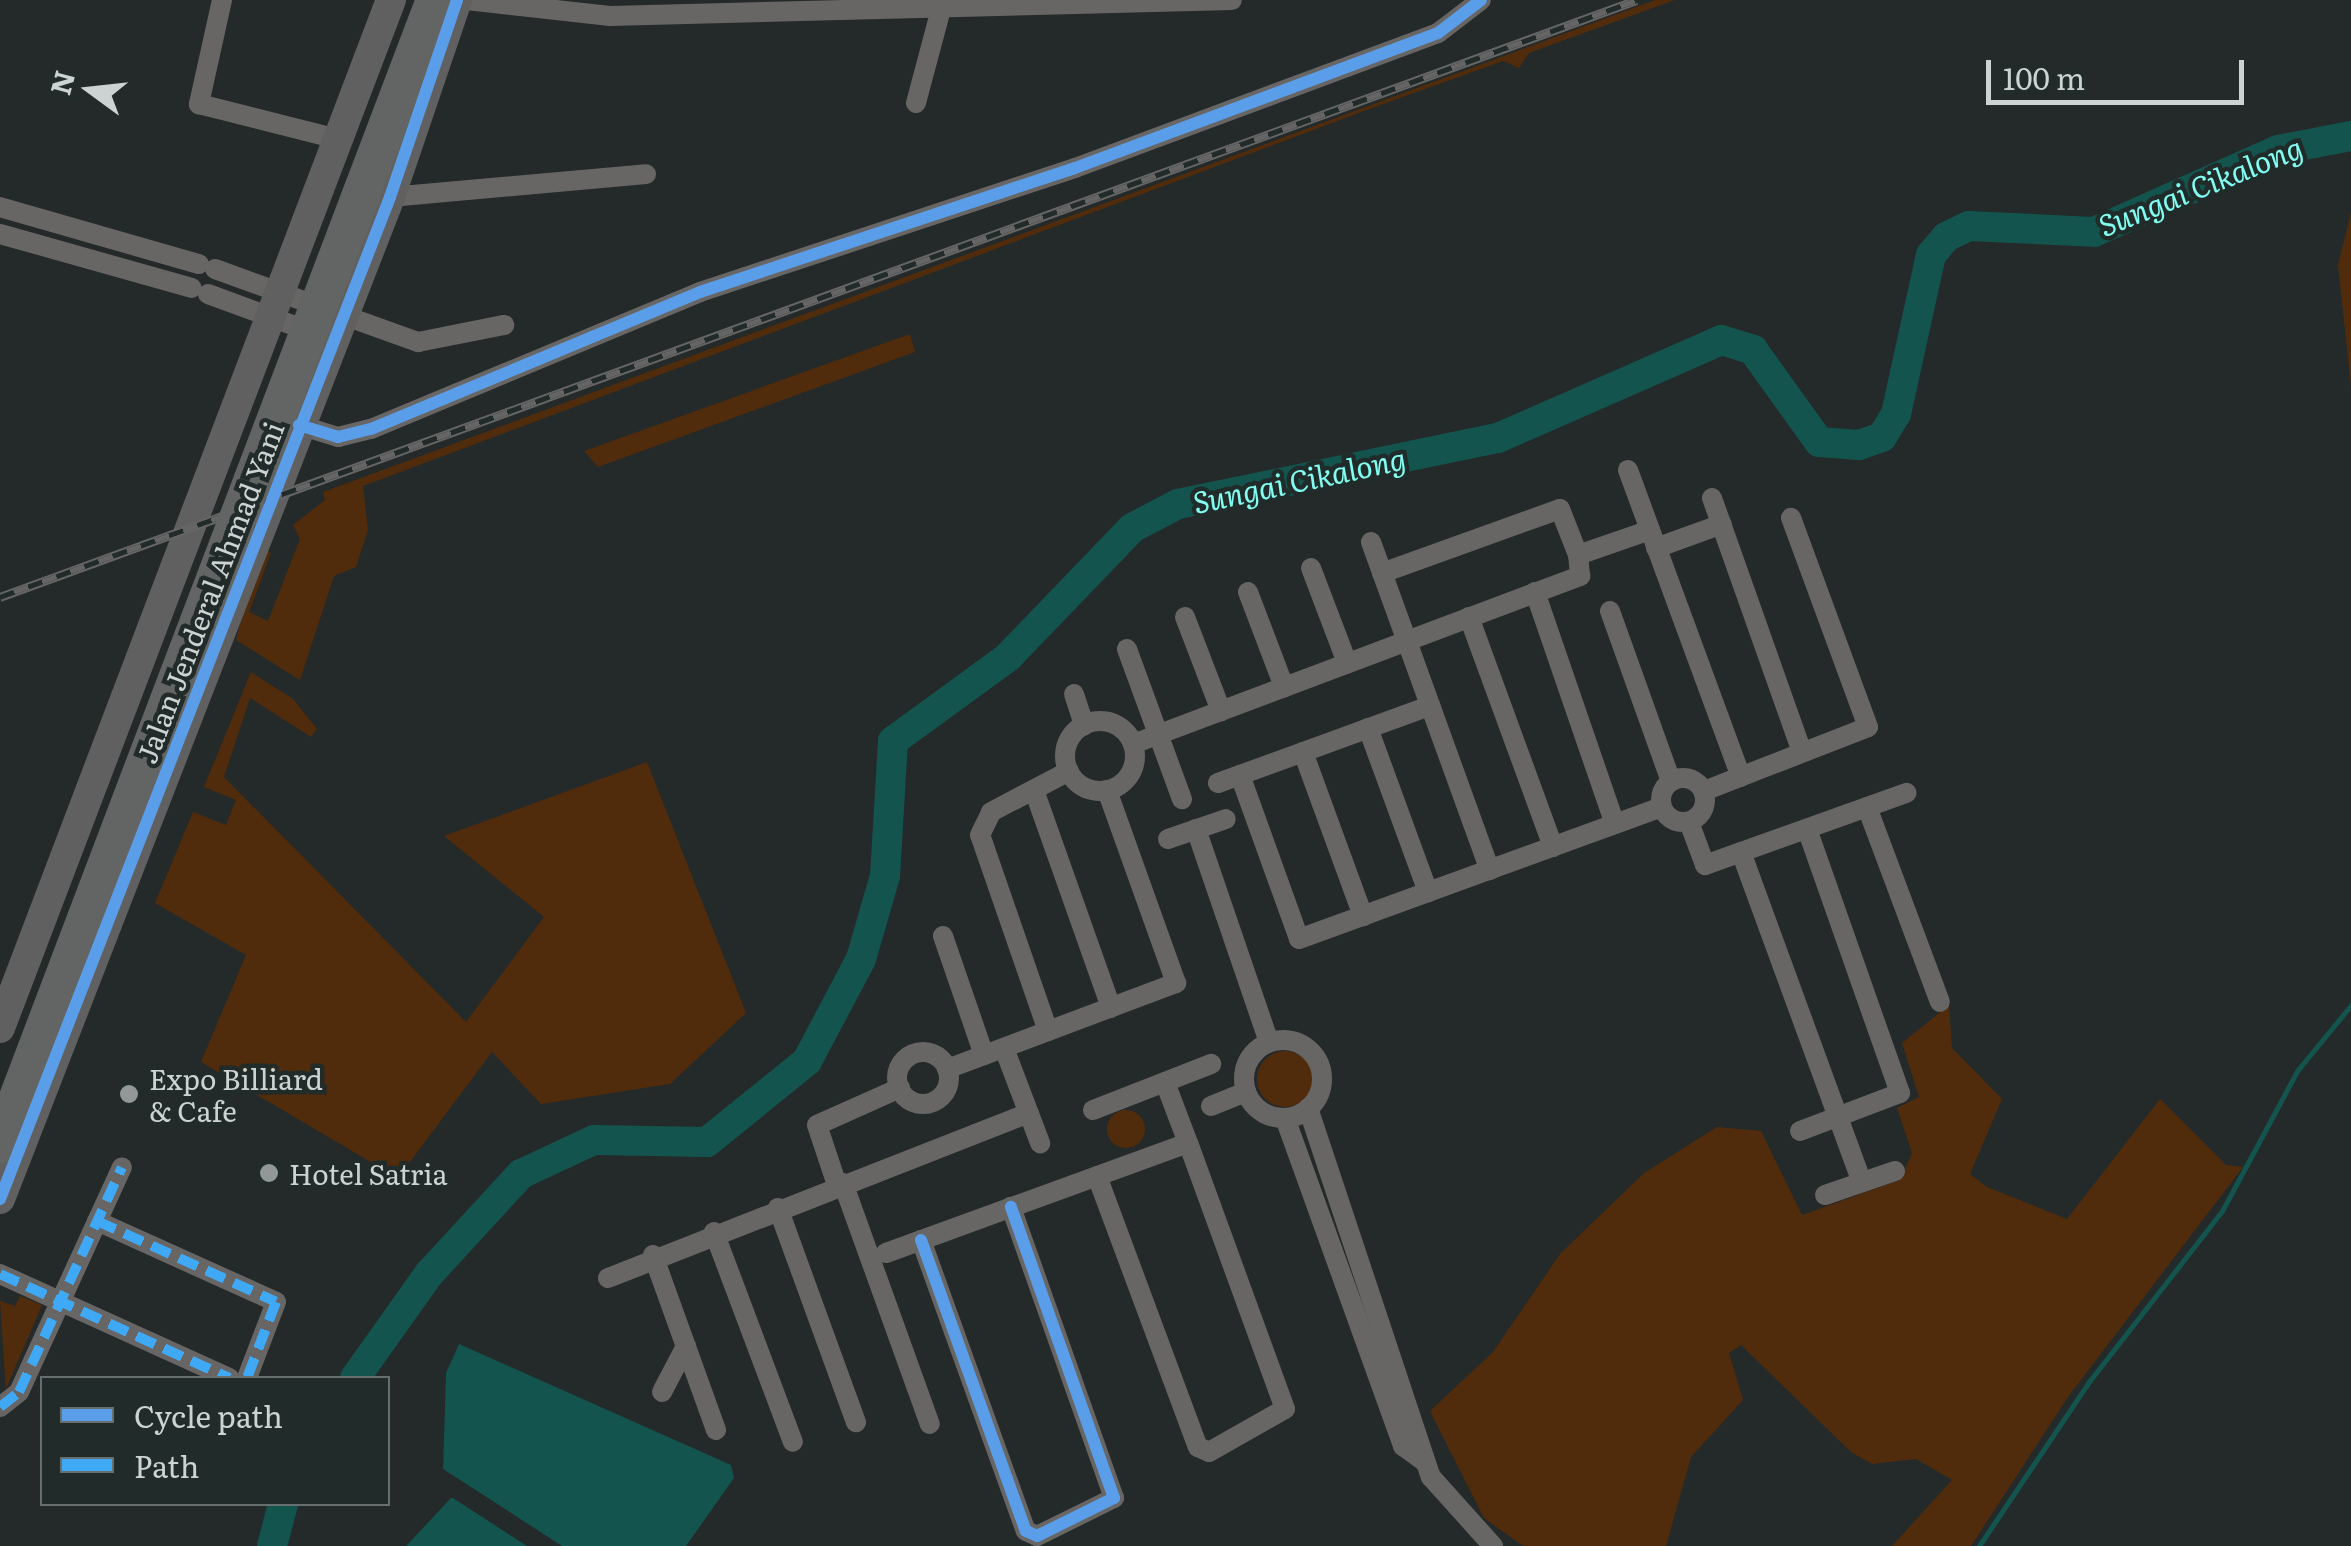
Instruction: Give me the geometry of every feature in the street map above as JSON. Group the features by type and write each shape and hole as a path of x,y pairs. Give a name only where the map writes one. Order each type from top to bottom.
{"highway":[{"name":"Jalan Jenderal Ahmad Yani","path":"0,1084 411,0"},
{"name":"Jalan Jenderal Ahmad Yani","path":"0,1145 435,0"}],"street":[{"path":"222,0 199,104 341,140"},
{"name":"Jalan Jenderal Ahmad Yani","path":"0,1028 142,666 391,0"},
{"name":"Jalan Jenderal Ahmad Yani","path":"0,1199 390,197 456,0"},
{"path":"467,0 610,8 870,5 940,9 1232,0"},
{"path":"299,425 338,437 371,429 700,292 1075,168 1438,32 1481,0"},
{"path":"916,103 940,9"},
{"path":"390,197 646,174"},
{"path":"0,207 199,264 278,304 339,326 434,344 504,325"},
{"path":"26,214 10,236 193,288 278,304 339,326"},
{"path":"193,288 199,264"},
{"path":"1628,470 1742,777"},
{"path":"1712,498 1802,752"},
{"path":"1133,744 1580,576 1578,555 1560,508 1382,573"},
{"path":"1704,791 1868,724 1792,518"},
{"path":"1578,555 1722,524"},
{"path":"1371,542 1490,870"},
{"path":"1310,568 1347,664"},
{"path":"1248,592 1284,687"},
{"path":"1535,592 1616,824"},
{"path":"1610,610 1671,781 1662,807"},
{"path":"1185,617 1221,711"},
{"path":"1470,617 1552,847"},
{"path":"142,666 156,649 178,650 200,670 200,688"},
{"path":"1127,649 1182,799"},
{"path":"1074,694 1084,726"},
{"path":"1218,783 1430,706"},
{"path":"1114,724 1133,744 1132,770 1108,790 1088,788 1069,772 1068,744 1084,726 1114,724"},
{"path":"1368,728 1428,892"},
{"path":"1304,752 1363,916"},
{"path":"1048,1031 980,834 990,812 1069,772"},
{"path":"1240,775 1238,814 1299,939 1662,807 1689,822 1705,866 1906,793"},
{"path":"1671,781 1690,778 1704,791 1704,810 1689,822"},
{"path":"1034,790 1111,1008"},
{"path":"908,1031 916,1053 948,1069 1176,983 1108,790"},
{"path":"1867,807 1940,1002"},
{"path":"1130,853 1238,814"},
{"path":"1196,829 1270,1042"},
{"path":"1800,1130 1900,1093 1806,829"},
{"path":"1741,852 1862,1182"},
{"path":"944,936 994,1052 1029,1113 1040,1143"},
{"path":"1270,1042 1296,1042 1316,1059 1321,1085 1308,1108 1285,1118 1262,1112 1246,1092 1250,1057 1270,1042"},
{"path":"916,1053 899,1069 900,1088 912,1102 936,1101 948,1069"},
{"path":"1093,1110 1211,1064"},
{"path":"1097,1176 1198,1448 1209,1452 1285,1409 1165,1082"},
{"path":"900,1088 817,1126 930,1424"},
{"path":"1179,1118 1246,1092"},
{"path":"1308,1108 1425,1437 1425,1462"},
{"path":"608,1278 652,1255 1029,1113"},
{"path":"1285,1118 1404,1446 1425,1462 1453,1511 1493,1546"},
{"path":"886,1253 1188,1143"},
{"path":"0,1407 34,1384 61,1300 122,1168"},
{"path":"1825,1195 1895,1171"},
{"path":"778,1208 856,1422"},
{"path":"921,1240 1026,1531 1038,1536 1114,1498 1011,1208"},
{"path":"97,1221 276,1302 248,1376"},
{"path":"714,1232 793,1442"},
{"path":"652,1255 668,1326 686,1346 716,1430"},
{"path":"0,1274 224,1376"},
{"path":"662,1392 686,1346"}],"shaded area":[{"path":"1655,0 1675,0 1529,53 1519,68 1503,61 1364,111 363,486 368,530 356,567 334,576 300,680 236,640 261,546 271,553 249,612 268,621 300,539 293,525 325,500 323,492"},
{"path":"2351,213 2351,387 2338,265"},
{"path":"910,334 915,352 598,467 584,451"},
{"path":"251,672 293,699 317,729 311,737 250,698 224,777 466,1022 544,917 444,836 647,762 746,1013 670,1084 541,1104 492,1052 398,1178 201,1062 246,955 155,903 193,812 226,825 236,800 204,787"},
{"path":"1949,1005 1952,1048 2002,1099 1970,1174 1987,1187 2067,1219 2160,1099 2226,1165 2243,1167 2068,1397 1971,1546 1892,1546 1952,1480 1916,1459 1872,1464 1851,1452 1741,1345 1729,1353 1743,1400 1691,1457 1666,1546 1523,1546 1484,1518 1430,1411 1493,1352 1560,1254 1644,1173 1717,1127 1761,1131 1802,1215 1900,1180 1912,1153 1897,1108 1919,1097 1902,1043"},
{"path":"1285,1051 1305,1059 1313,1079 1305,1099 1285,1107 1265,1099 1257,1079 1265,1059"},
{"path":"1126,1110 1139,1116 1145,1129 1139,1142 1126,1148 1113,1142 1107,1129 1113,1116"},
{"path":"20,1296 42,1305 6,1389 0,1301 15,1306"},
{"path":"459,1344 731,1465 734,1478 686,1546 562,1546 443,1469 446,1373"},
{"path":"453,1498 527,1546 406,1546"}],"waterway":[{"name":"Sungai Cikalong","path":"356,1376 429,1274 521,1174 594,1140 707,1142 807,1061 861,959 885,876 893,741 1008,657 1132,528 1178,504 1498,438 1721,340 1753,350 1819,442 1859,445 1882,437 1896,414 1931,255 1946,237 1969,226 2094,232 2278,150 2351,136"},
{"path":"1979,1546 2088,1383 2222,1211 2297,1071 2351,1005"},
{"name":"Sungai Cikalong","path":"272,1546 282,1506"}],"railway":[{"path":"0,597 1637,0"}],"marked path":[{"path":"0,1407 19,1392 122,1167"},
{"path":"97,1221 276,1302 248,1376"},
{"path":"0,1274 225,1376"}],"cycle path":[{"path":"0,1199 390,197 457,0"},
{"path":"299,425 338,437 371,429 700,292 1075,168 1438,33 1481,0"},
{"path":"921,1240 1026,1531 1037,1536 1114,1498 1011,1207"}],"place":[{"name":"Expo Billiard & Cafe","path":"129,1094"},
{"name":"Hotel Satria","path":"269,1173"}]}
